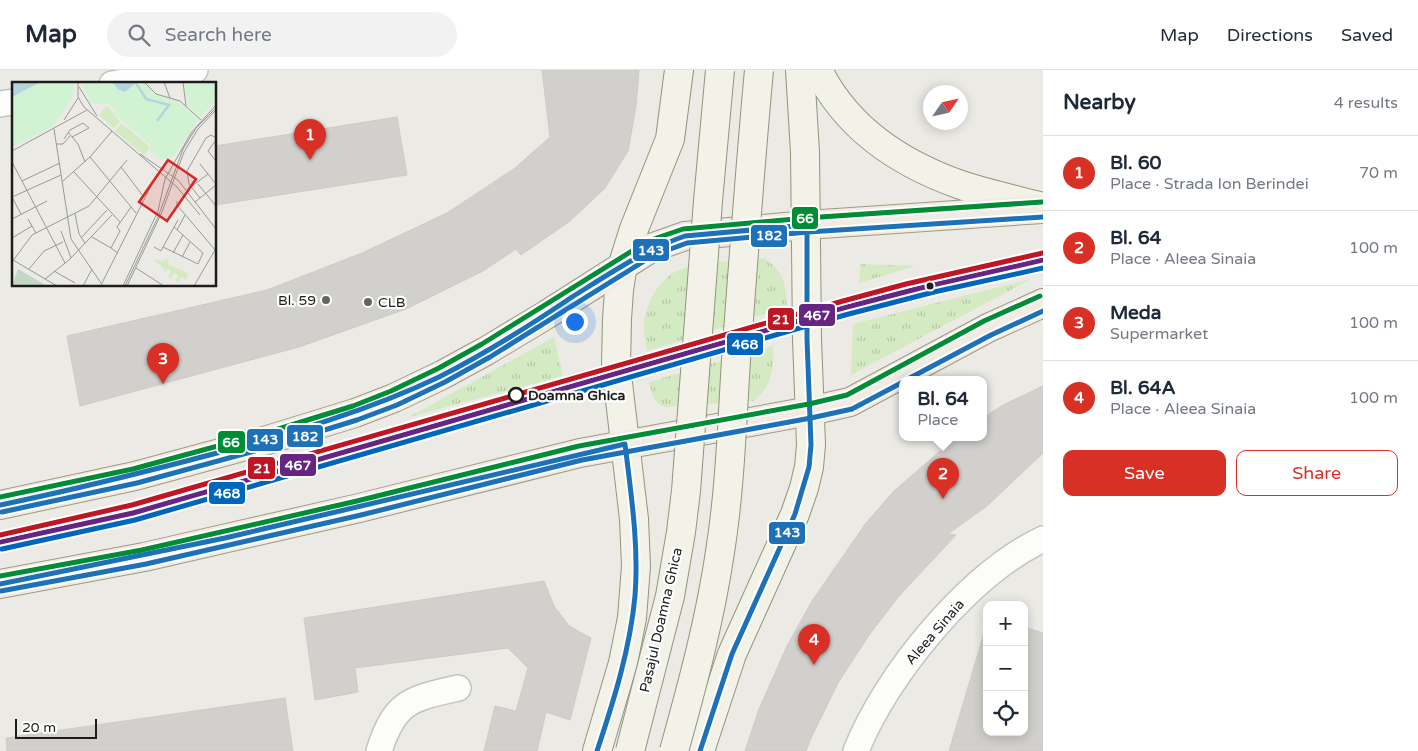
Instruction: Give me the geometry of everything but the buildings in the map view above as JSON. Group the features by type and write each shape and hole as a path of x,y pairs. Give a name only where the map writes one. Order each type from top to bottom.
{"main road":[{"path":"597,751 623,663 632,618 636,566 635,528 616,366 617,319 623,264 634,228 670,139 679,70"},
{"name":"Pasajul Doamna Ghica","path":"630,751 670,596 681,532 686,491 720,70"},
{"path":"674,751 709,614 720,553 727,496 747,205 759,70"},
{"path":"700,751 732,654 795,514 809,467 811,445 807,339 807,225 800,70"},
{"path":"818,70 840,104 863,131 922,170 962,186 1043,208"},
{"path":"0,505 134,476 274,438 363,410 442,375 546,315 623,264 651,248 685,236 1043,208"},
{"path":"0,584 144,557 360,508 580,453 850,402 988,328 1043,303"}],"street":[{"path":"120,82 154,73 195,70"},
{"name":"Aleea Sinaia","path":"856,751 881,701 897,677 945,617 1004,562 1043,539"},
{"path":"379,751 386,730 395,714 411,702 428,695 458,688"}],"green space":[{"path":"764,258 776,268 783,279 787,307 647,351 644,328 645,314 650,300 667,277 691,267 717,262"},
{"path":"861,264 915,266 859,283"},
{"path":"1031,279 851,375 853,324"},
{"path":"554,337 563,376 409,417"},
{"path":"773,346 772,370 768,384 753,401 664,407 657,403 654,397 649,382"}],"transit line":[{"name":"66","path":"0,497 133,469 262,434 353,406 391,391 439,368 482,344 648,241 683,229 806,218 1042,202"},
{"name":"182","path":"2,512 137,483 266,448 357,420 397,405 445,382 490,357 654,255 687,243 808,232 1043,217"},
{"name":"143","path":"0,505 109,481 217,453 302,429 385,400 439,377 473,359 627,263 655,248 685,236 807,225 807,339 811,445 809,467 795,514 732,654 700,751"},
{"name":"21","path":"0,535 132,505 843,301 906,284 1043,253"},
{"name":"467","path":"0,542 133,513 843,308 932,285 1043,260"},
{"name":"468","path":"2,549 135,520 845,315 934,292 1043,268"},
{"name":"66","path":"0,576 142,550 357,501 579,446 809,404 847,395 984,321 1040,296"},
{"name":"182","path":"914,376 991,335 1043,311"},
{"name":"182","path":"1,591 146,564 361,515 582,460 852,409 899,384"},
{"name":"143","path":"0,584 225,538 625,444 635,539 635,596 625,655 597,751"}],"place":[{"name":"Bl. 60","path":"310,160"},
{"name":"Bl. 59","path":"326,300"},
{"name":"CLB","path":"368,302"},
{"name":"Meda","path":"163,384"},
{"name":"Doamna Ghica","path":"516,395"},
{"name":"Bl. 64","path":"943,499"},
{"name":"Bl. 64A","path":"814,665"}]}
